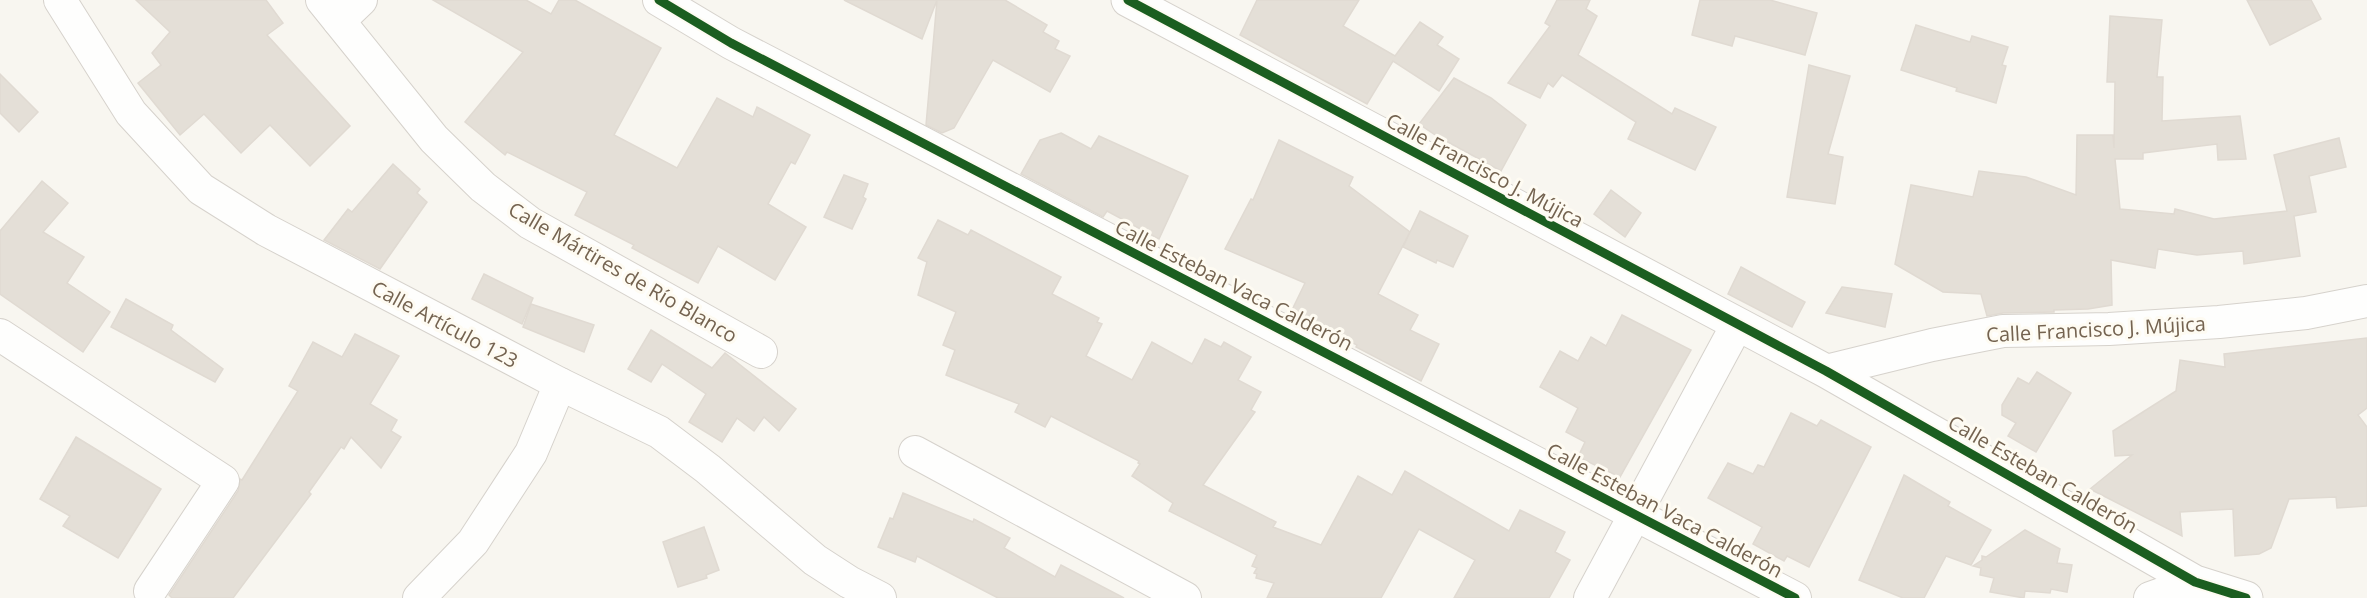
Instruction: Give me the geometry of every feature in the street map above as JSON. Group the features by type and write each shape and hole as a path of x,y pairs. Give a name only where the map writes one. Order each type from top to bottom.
{"street":[{"name":"Calle Artículo 123","path":"60,0 131,113 201,189 266,230 560,384 659,432 708,469 814,560 880,598"},
{"name":"Calle Esteban Vaca Calderón","path":"659,0 731,43 1795,598"},
{"name":"Calle Francisco J. Mújica","path":"1128,0 1826,371 1932,345 2003,331 2109,329 2219,322 2306,313 2367,301"},
{"name":"Calle Mártires de Río Blanco","path":"341,7 434,139 483,188 530,223 761,352"},
{"path":"1590,598 1737,325"},
{"path":"0,336 223,482 150,591"},
{"name":"Calle Esteban Calderón","path":"1826,371 2195,582 2246,598"},
{"path":"419,598 473,542 531,453 560,384"},
{"path":"915,452 1185,598"},
{"path":"2150,598 2195,582"}],"building":[{"path":"136,0 266,0 283,23 267,35 350,126 310,166 270,125 241,153 204,114 180,135 138,83 161,65 152,53 170,32"},
{"path":"433,0 526,0 551,14 559,0 575,0 661,48 614,135 677,168 717,98 753,117 757,107 810,135 795,164 791,162 768,204 806,227 775,280 718,246 698,283 632,248 634,245 575,215 587,192 507,152 505,155 465,122 523,52"},
{"path":"844,0 937,0 922,39"},
{"path":"937,0 1005,0 1047,25 1043,32 1059,41 1055,49 1070,56 1050,92 993,60 954,128 942,133 926,125"},
{"path":"1257,0 1359,0 1343,26 1395,56 1420,22 1443,37 1437,45 1459,59 1439,91 1393,61 1367,104 1240,35"},
{"path":"1557,0 1590,0 1586,9 1597,16 1578,55 1672,114 1675,108 1716,127 1695,170 1628,139 1636,122 1562,75 1553,87 1548,83 1540,98 1508,83 1550,26 1545,23"},
{"path":"1700,0 1770,0 1817,13 1805,55 1735,36 1732,46 1692,35"},
{"path":"2247,0 2311,0 2321,19 2270,45"},
{"path":"2110,16 2162,20 2157,77 2163,77 2162,121 2240,116 2246,159 2218,160 2217,144 2143,153 2143,159 2115,159 2120,209 2174,214 2175,209 2214,219 2287,211 2274,155 2339,138 2346,167 2309,176 2316,212 2294,216 2300,256 2244,264 2243,251 2197,255 2158,249 2155,268 2111,260 2112,305 2088,309 2054,310 2054,312 2003,313 1987,316 1981,294 1943,292 1895,264 1911,185 1973,197 1979,171 2026,177 2076,195 2077,135 2113,135 2114,148 2115,82 2107,82"},
{"path":"1916,25 1970,42 1972,36 2008,47 2002,65 2006,66 1996,103 1901,70"},
{"path":"1809,65 1850,76 1828,154 1843,157 1835,204 1787,197"},
{"path":"0,74 38,112 19,132 0,113"},
{"path":"1454,78 1491,98 1526,125 1501,171 1419,124"},
{"path":"1061,133 1091,149 1099,136 1188,176 1159,239 1107,211 1103,217 1021,174 1040,140"},
{"path":"1279,140 1353,177 1349,186 1410,232 1378,294 1418,315 1410,330 1439,344 1421,381 1356,347 1357,345 1332,332 1333,330 1292,310 1305,283 1225,249 1251,199 1253,200"},
{"path":"393,164 420,189 417,193 427,202 380,269 324,240 348,209 352,212"},
{"path":"844,175 868,184 863,197 866,199 852,229 824,217"},
{"path":"42,181 68,203 43,232 84,257 67,283 110,312 83,352 0,294 0,231"},
{"path":"1611,190 1641,213 1625,237 1594,214"},
{"path":"1420,211 1468,236 1453,267 1437,260 1436,263 1403,247"},
{"path":"938,220 968,235 971,230 1061,277 1052,294 1099,318 1097,322 1102,324 1086,356 1132,380 1152,342 1192,364 1205,339 1221,347 1224,342 1251,357 1238,380 1261,392 1251,410 1255,412 1203,485 1276,522 1273,527 1321,545 1358,476 1392,495 1405,471 1509,531 1520,510 1565,532 1555,552 1570,560 1549,598 1454,598 1475,560 1419,529 1381,598 1267,598 1274,583 1256,578 1257,574 1254,573 1257,568 1252,566 1257,555 1169,511 1173,503 1132,476 1140,464 1139,461 1051,416 1045,427 1015,412 1019,404 946,375 955,350 943,345 956,312 918,295 927,262 918,258"},
{"path":"1741,267 1805,302 1792,327 1728,294"},
{"path":"484,274 533,298 522,324 472,299"},
{"path":"1842,287 1892,294 1885,327 1826,313"},
{"path":"126,299 173,325 171,330 223,369 215,382 111,327"},
{"path":"531,304 594,325 584,352 523,327"},
{"path":"1622,315 1691,350 1620,477 1578,457 1585,442 1566,432 1578,408 1540,387 1560,351 1578,361 1591,337 1606,346"},
{"path":"651,330 712,368 725,353 796,409 779,431 764,417 754,431 737,418 722,442 689,422 706,394 662,364 651,382 628,369"},
{"path":"355,334 399,356 370,404 397,420 391,431 401,437 381,468 351,437 344,449 341,447 309,492 311,494 233,598 172,598 169,595 238,491 240,479 242,480 298,391 289,386 313,342 342,357"},
{"path":"2367,338 2367,408 2358,415 2367,427 2367,506 2337,508 2336,497 2289,499 2271,548 2259,554 2235,556 2233,509 2180,512 2182,536 2090,489 2132,455 2115,456 2113,431 2176,391 2180,360 2225,367 2224,354"},
{"path":"2037,372 2071,393 2036,452 2008,436 2016,423 2002,415 2002,405 2018,378 2029,384"},
{"path":"1791,413 1817,426 1821,420 1871,447 1809,567 1787,556 1784,561 1753,544 1762,527 1708,498 1728,463 1753,474 1758,465 1764,467"},
{"path":"76,437 161,489 118,558 63,526 70,516 40,499"},
{"path":"1904,475 1950,502 1948,506 1991,530 1971,565 1946,556 1924,598 1903,598 1859,580"},
{"path":"903,493 973,522 974,519 1010,538 1004,548 1055,577 1061,565 1124,598 998,598 917,556 915,562 878,547 890,518 893,519"},
{"path":"704,527 719,570 706,575 707,578 678,587 663,542"},
{"path":"2025,530 2060,549 2057,563 2072,565 2067,592 2051,589 2050,593 2025,591 2024,598 1990,592 1994,578 1980,575 1981,568 1973,566 1982,560 1982,556 1986,557"}],"cycle path":[{"path":"659,0 731,43 1795,598"},
{"path":"1128,0 1826,371 2195,582 2246,598"}]}
